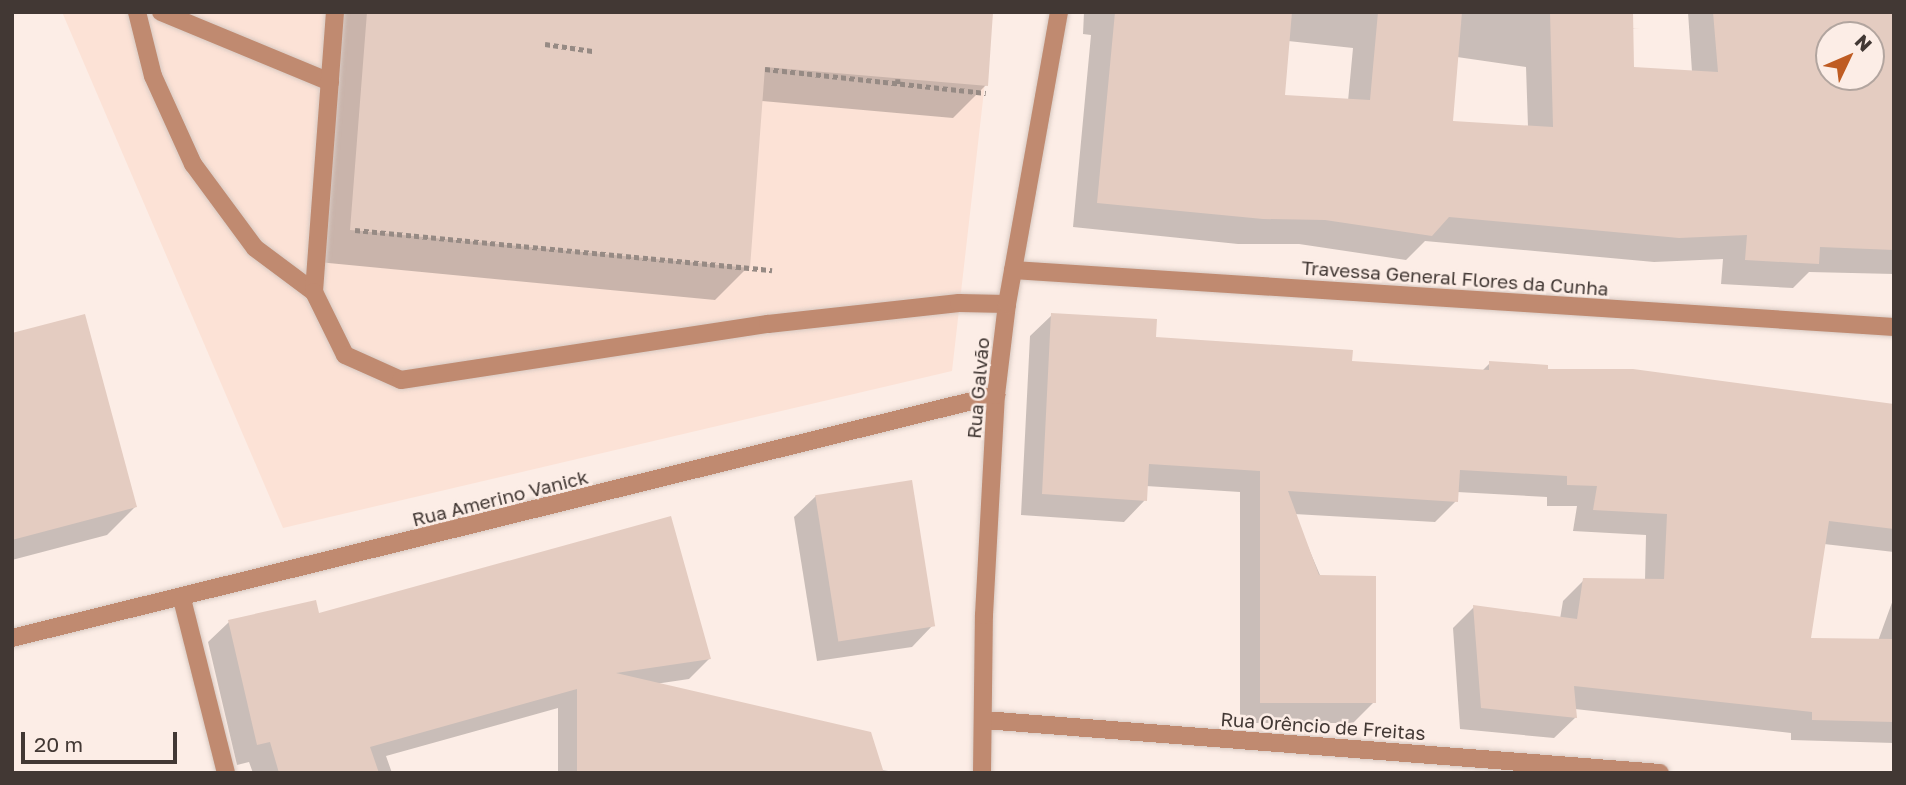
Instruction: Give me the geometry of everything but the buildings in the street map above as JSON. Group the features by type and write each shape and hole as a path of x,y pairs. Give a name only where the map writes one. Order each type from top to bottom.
{"street":[{"path":"137,12 153,76 193,164 255,248 314,292 345,355 401,380 768,324 958,303 1007,303"},
{"path":"161,12 330,82"},
{"path":"314,292 335,12"},
{"name":"Rua Galvão","path":"982,773 984,615 996,395 1007,303 1059,12"},
{"name":"Travessa General Flores da Cunha","path":"1013,270 1894,327"},
{"name":"Rua Amerino Vanick","path":"12,638 183,599 996,395"},
{"path":"183,599 226,773"},
{"name":"Rua Orêncio de Freitas","path":"984,720 1660,773"}],"path":[{"path":"545,44 592,51"},
{"path":"765,69 898,86 986,93"},
{"path":"898,79 898,86"},
{"path":"319,228 772,270"}],"shaded area":[{"path":"62,12 993,12 952,371 283,528"}]}
